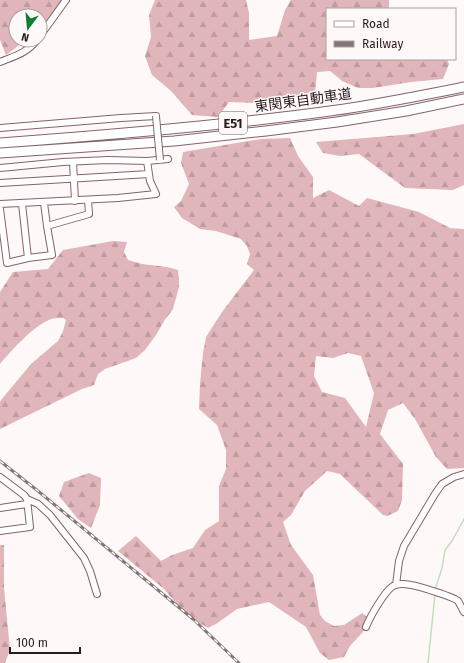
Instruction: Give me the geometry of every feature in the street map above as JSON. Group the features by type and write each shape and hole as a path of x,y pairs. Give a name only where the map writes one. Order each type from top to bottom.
{"highway":[{"name":"東関東自動車道","path":"0,142 104,135 278,118 408,99 464,87"},
{"name":"東関東自動車道","path":"0,153 174,141 266,131 345,121 406,111 464,99"}],"street":[{"path":"48,25 66,0"},
{"path":"0,62 22,54 30,48"},
{"path":"0,128 156,116 160,160"},
{"path":"0,168 108,160 147,161 168,159"},
{"path":"0,204 76,201 156,194 150,181 147,161"},
{"path":"73,162 76,201"},
{"path":"0,183 149,174"},
{"path":"46,226 89,214 88,200"},
{"path":"0,209 7,263 28,258 52,255 46,226 44,203"},
{"path":"22,204 28,258"},
{"path":"396,585 399,561 404,546 435,494 442,484 454,477 464,474"},
{"path":"0,477 24,495 27,501 30,526 0,531"},
{"path":"0,508 27,501 38,504 50,515 84,558 90,571 97,594"},
{"path":"366,627 387,592 394,586 400,584 411,585 436,592 457,600 464,612"}],"green space":[{"path":"0,0 62,0 48,18 48,8 8,8 8,48 15,48 6,55 0,40"},
{"path":"155,0 246,0 249,13 249,40 277,36 285,10 291,0 389,0 389,8 326,8 326,60 447,60 449,64 443,79 373,88 358,88 342,81 330,71 317,72 315,93 287,97 267,102 229,102 218,117 192,115 171,91 152,75 145,56 151,37 149,15"},
{"path":"464,124 464,185 453,190 405,188 359,154 340,156 323,153 316,142 413,134"},
{"path":"290,138 298,156 313,177 313,198 329,190 359,206 367,198 419,212 450,228 464,229 464,468 447,469 436,457 415,419 403,403 388,410 380,434 403,464 402,500 398,511 387,516 383,515 340,474 327,471 305,491 291,515 283,522 291,545 313,575 320,615 325,621 334,626 344,625 362,613 373,621 350,646 344,657 329,660 320,653 306,627 269,602 237,609 208,628 187,616 164,589 118,551 136,536 161,561 172,555 193,548 205,530 219,521 219,486 226,469 226,450 217,425 199,409 203,353 206,337 222,312 254,270 247,264 250,254 247,246 241,239 216,231 200,229 182,218 174,207 181,201 189,184 181,163 183,152 261,139","holes":["348,353 361,356 374,393 366,427 345,398 322,392 314,376 316,356 333,358"]},
{"path":"113,241 127,242 124,252 128,260 178,270 179,287 173,309 145,350 136,358 105,369 98,374 94,385 82,389 0,429 1,400 31,364 58,341 66,320 63,318 52,319 37,327 23,339 0,364 0,292 13,272 48,269 63,250"},
{"path":"89,473 101,478 100,505 91,528 78,519 59,496 64,482"},
{"path":"0,545 4,545 4,588 10,650 5,663 0,663"}],"waterway":[{"path":"435,590 442,568 445,550 452,541 464,519"},
{"path":"428,663 435,594"}],"railway":[{"path":"0,461 193,619 239,663"}]}
